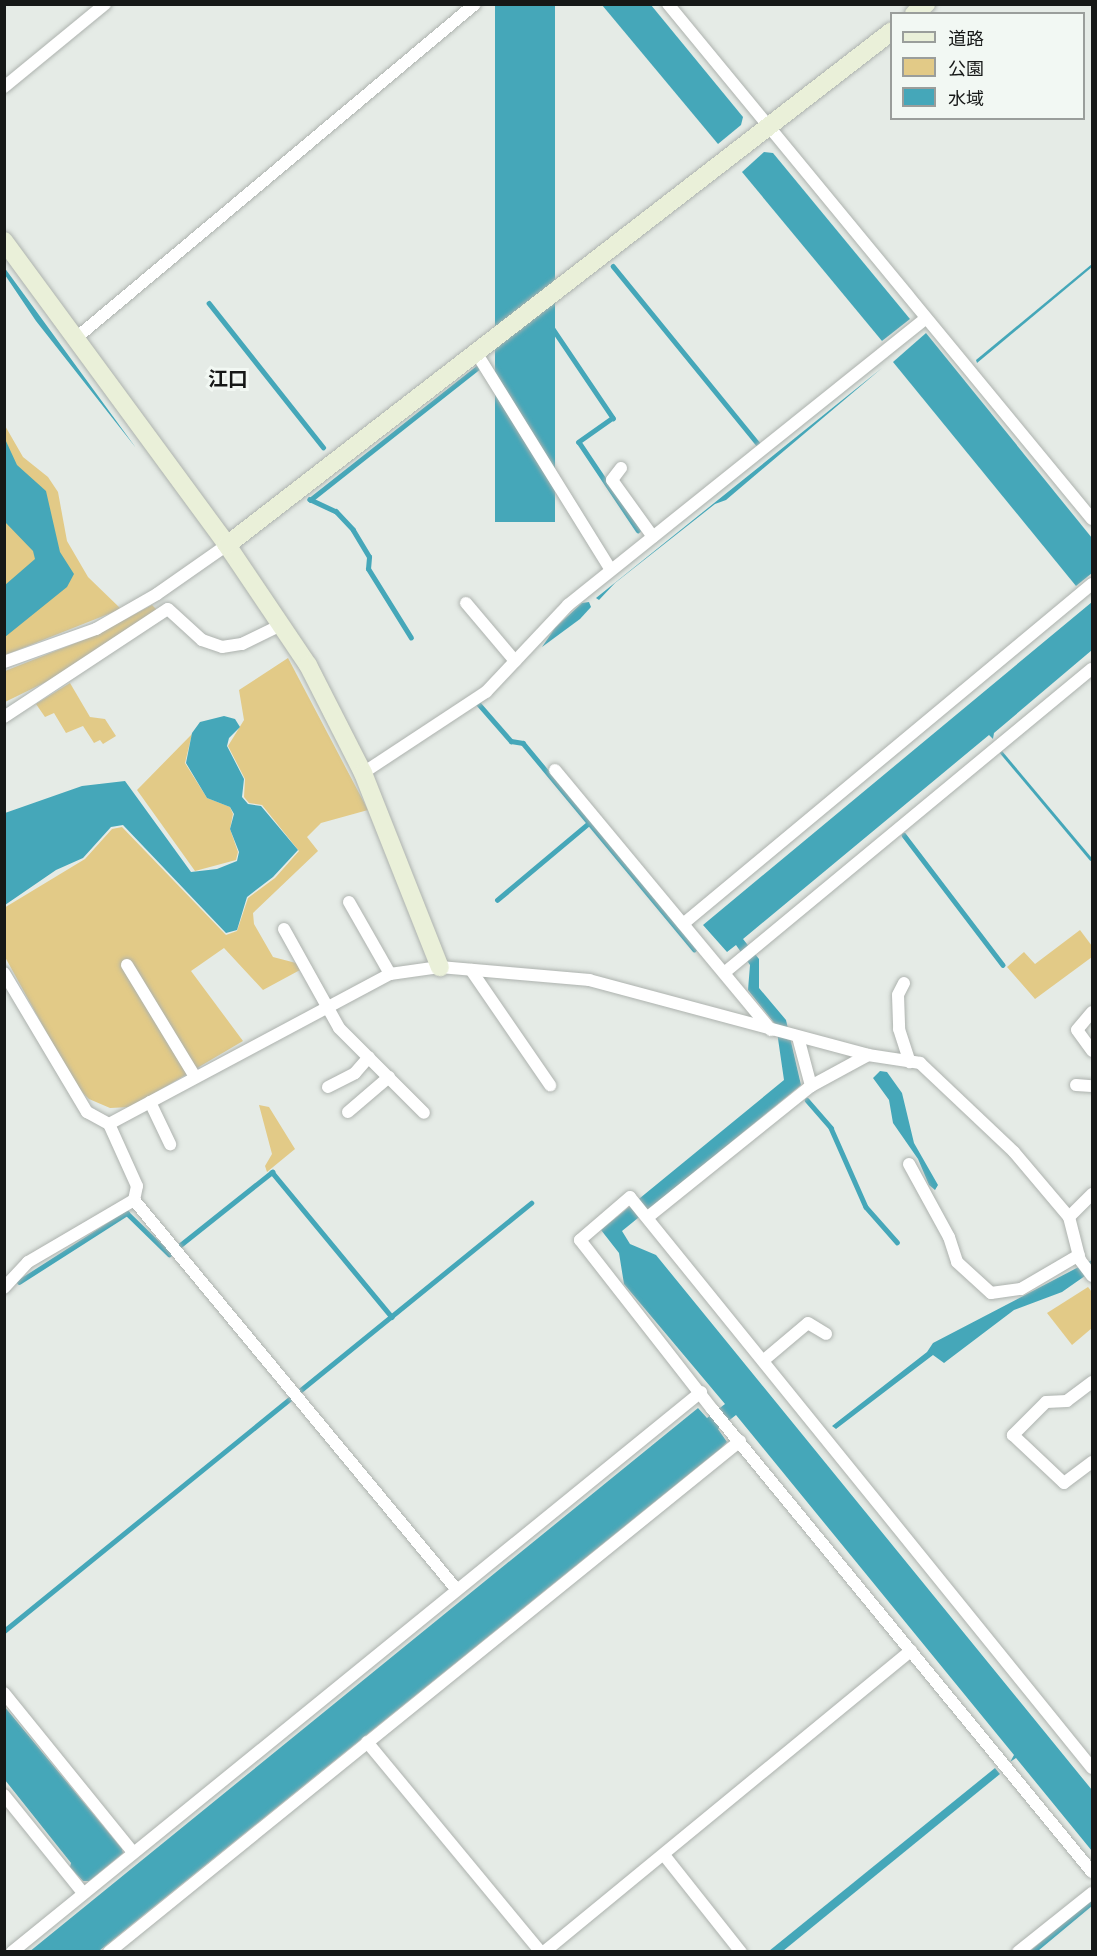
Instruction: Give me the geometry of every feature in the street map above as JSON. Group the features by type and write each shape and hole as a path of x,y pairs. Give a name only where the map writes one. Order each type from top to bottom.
{"street":[{"path":"4,87 105,4"},
{"path":"76,338 475,4"},
{"path":"668,4 923,321 1092,519"},
{"path":"4,662 96,629 157,594 227,545 477,354 890,32"},
{"path":"4,241 227,545 308,665 363,773 440,967"},
{"path":"363,773 486,692 568,605 883,356 923,321"},
{"path":"477,354 611,570"},
{"path":"621,468 612,480 653,537"},
{"path":"683,924 1092,584"},
{"path":"466,603 515,661"},
{"path":"4,717 168,609 202,640 222,647 242,644 281,625"},
{"path":"724,973 1092,669"},
{"path":"555,770 771,1030"},
{"path":"349,902 390,974"},
{"path":"284,929 339,1028 424,1113"},
{"path":"127,965 195,1077"},
{"path":"109,1124 390,974 440,967 589,980 868,1055 920,1063 1014,1152 1069,1217 1079,1255 1092,1276"},
{"path":"471,970 550,1085"},
{"path":"4,973 87,1112 109,1124 137,1186 134,1200 28,1262 4,1288"},
{"path":"904,983 898,995 899,1029 910,1062"},
{"path":"1092,1012 1077,1030 1092,1051"},
{"path":"798,1037 811,1086"},
{"path":"648,1217 811,1086 868,1055"},
{"path":"328,1087 355,1073 369,1058"},
{"path":"348,1112 389,1077"},
{"path":"1076,1086 1092,1086"},
{"path":"150,1102 170,1144"},
{"path":"909,1164 949,1237 957,1262 991,1293 1020,1289 1079,1255"},
{"path":"1069,1217 1092,1194"},
{"path":"1092,1768 630,1197 580,1240 712,1408 1092,1872"},
{"path":"134,1200 457,1590"},
{"path":"764,1360 808,1323 826,1334"},
{"path":"1092,1382 1067,1401 1046,1402 1013,1435 1064,1483 1092,1462"},
{"path":"12,1952 132,1851 701,1392"},
{"path":"109,1952 740,1441"},
{"path":"368,1742 543,1952 912,1652"},
{"path":"4,1693 132,1851"},
{"path":"4,1795 83,1893"},
{"path":"664,1855 741,1952"},
{"path":"1018,1952 1092,1893"}],"green space":[{"path":"4,424 23,457 48,477 58,492 67,541 88,577 121,609 5,655"},
{"path":"152,605 157,610 52,679 5,702 5,671 96,635"},
{"path":"288,658 368,810 321,823 307,837 318,851 253,913 254,924 273,957 296,963 300,970 263,990 224,948 191,971 243,1041 131,1107 110,1108 89,1099 76,1086 5,957 4,908 85,859 112,829 122,827 226,935 237,931 248,898 275,878 299,851 262,805 249,803 244,797 245,779 228,746 244,720 239,690"},
{"path":"70,683 90,717 105,719 116,736 103,744 100,740 94,743 83,726 66,733 54,713 45,717 36,704"},
{"path":"192,734 185,763 207,798 230,807 233,814 230,829 238,852 236,860 195,871 137,790"},
{"path":"1080,930 1092,946 1092,957 1035,999 1007,967 1024,952 1035,964"},
{"path":"259,1105 269,1107 295,1149 267,1172 265,1166 272,1154"},
{"path":"1088,1287 1092,1292 1092,1328 1072,1345 1047,1313"}],"water":[{"path":"495,5 555,5 555,522 495,522"},
{"path":"602,5 651,5 743,117 741,125 718,144"},
{"path":"764,152 773,153 910,319 882,341 742,172"},
{"path":"1092,264 1092,267 977,363 976,360"},
{"path":"4,267 136,448 36,321 5,275"},
{"path":"926,333 1092,538 1092,573 1076,586 893,362"},
{"path":"882,368 726,500 715,504 615,583 599,600 596,598"},
{"path":"5,439 17,465 46,491 60,552 74,574 67,587 5,637 5,585 35,559 33,551 5,522"},
{"path":"589,602 591,607 580,619 542,647 555,628 582,603"},
{"path":"1092,602 1092,650 994,733 993,739 989,735 743,939 759,959 759,988 786,1020 801,1085 622,1231 630,1244 656,1255 1092,1790 1092,1851 1016,1758 1010,1762 1014,1755 736,1415 718,1429 727,1442 721,1448 99,1951 29,1952 698,1408 707,1418 725,1404 624,1284 619,1253 601,1230 784,1080 776,1025 748,990 750,965 736,945 727,952 703,925"},
{"path":"224,716 235,719 240,727 229,738 227,746 244,779 242,797 248,804 261,806 298,850 273,877 247,897 237,930 226,933 123,825 111,827 83,858 56,870 5,905 5,813 82,786 125,781 191,872 217,869 237,861 239,852 230,829 234,814 230,807 207,798 186,763 192,733 200,722"},
{"path":"1002,751 1092,858 1090,861 1000,753"},
{"path":"880,1071 887,1072 902,1093 914,1143 938,1185 935,1190 929,1185 918,1159 893,1123 889,1100 873,1078"},
{"path":"1092,1260 1092,1271 1062,1292 1014,1310 944,1363 933,1355 836,1429 832,1426 927,1352 933,1343"},
{"path":"4,1706 122,1849 123,1853 89,1881 83,1881 70,1867 71,1863 5,1780"},
{"path":"995,1768 1000,1774 783,1951 769,1951"}],"waterway":[{"path":"613,266 758,444"},
{"path":"209,303 323,447"},
{"path":"545,317 613,418 579,442 638,530"},
{"path":"411,638 368,569 369,557 353,530 336,512 310,500 477,368"},
{"path":"477,702 511,741 523,743 694,949"},
{"path":"497,900 590,822"},
{"path":"904,835 1003,965"},
{"path":"807,1100 831,1128 866,1207 897,1242"},
{"path":"19,1282 127,1213 169,1254 272,1172 392,1317"},
{"path":"4,1631 531,1203"},
{"path":"1032,1952 1092,1902"}],"district":[{"name":"江口","path":"228,379"}]}
